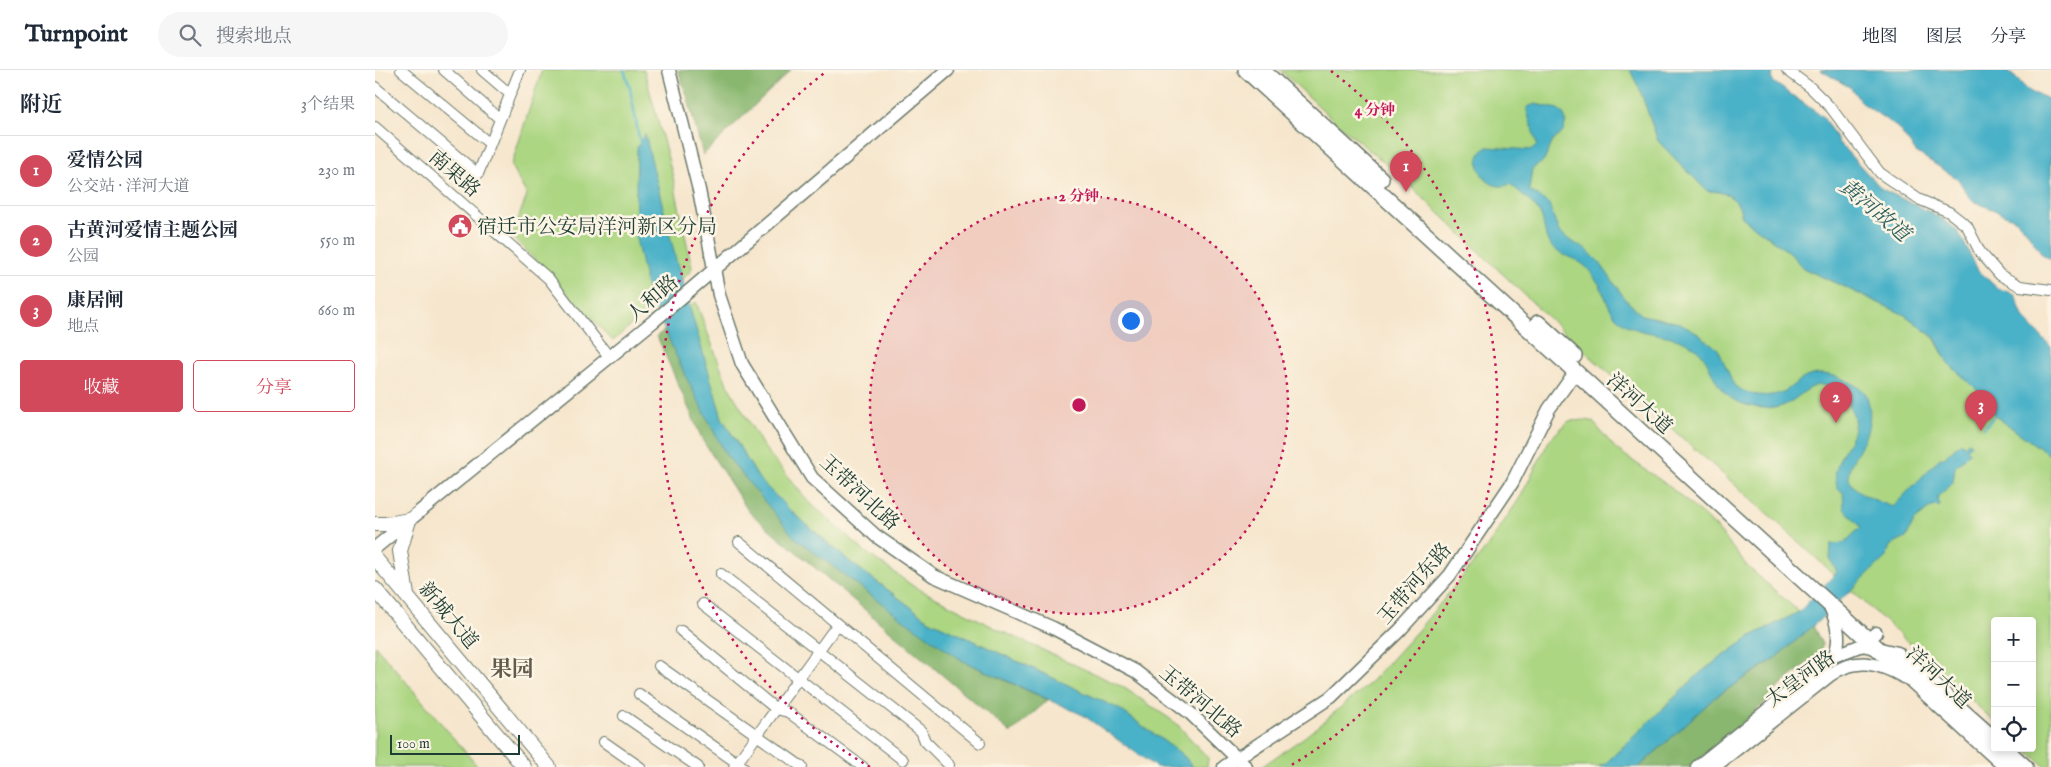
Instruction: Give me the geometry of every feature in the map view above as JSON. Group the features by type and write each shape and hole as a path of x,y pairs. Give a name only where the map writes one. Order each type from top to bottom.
{"main road":[{"name":"洋河大道","path":"1246,70 1871,641 1898,653 1991,736"},
{"name":"洋河大道","path":"1262,70 2007,767"},
{"path":"375,524 389,524 409,520 400,551 403,579 411,602 399,618"},
{"name":"新城大道","path":"375,558 549,767"},
{"name":"新城大道","path":"375,589 523,767"},
{"path":"375,600 389,606"},
{"path":"2008,752 2025,767"}],"street":[{"path":"401,70 490,144"},
{"path":"445,70 500,119"},
{"path":"481,70 510,94"},
{"path":"375,87 478,174 520,70"},
{"name":"玉带河北路","path":"669,70 699,190 719,295 742,364 812,478 876,536 934,576 1053,628 1135,671 1190,713 1242,763"},
{"name":"人和路","path":"375,548 610,358 949,70"},
{"path":"1787,70 1827,103 1880,173 1918,199 1949,212 1967,226 1980,252 2000,275 2021,286 2051,290"},
{"name":"南果路","path":"375,127 549,279 610,358"},
{"name":"玉带河东路","path":"1224,767 1242,763 1331,696 1400,630 1450,574 1512,483 1549,409 1576,371"},
{"path":"739,542 980,743"},
{"path":"721,574 819,649 921,731 925,741 949,765"},
{"name":"太皇河路","path":"1697,767 1834,656 1837,650 1838,626 1828,602"},
{"path":"703,604 903,760"},
{"path":"639,694 738,766 758,734 837,625"},
{"path":"681,631 776,709 788,712 863,767"},
{"path":"1834,656 1844,650 1871,641"},
{"path":"1830,675 1871,641"},
{"name":"太皇河路","path":"1715,767 1830,675 1847,665 1867,663 1889,669 1919,686"},
{"path":"659,666 758,734 802,767"},
{"path":"624,716 698,767"},
{"path":"604,742 640,767"}],"green space":[{"path":"542,70 644,70 672,173 692,268 689,273 613,341 512,236 527,195 511,166"},
{"path":"678,70 791,70 703,155 687,95"},
{"path":"1280,70 1630,70 1640,90 1658,141 1707,191 1720,192 1730,196 1738,204 1742,217 1791,254 1803,268 1905,315 1934,338 1948,363 1985,397 1995,416 2051,456 2051,767 2046,767 2029,752 2036,752 2036,617 1991,617 1991,718 1778,523 1573,341 1399,175 1340,126"},
{"path":"696,302 727,384 763,446 808,501 864,551 913,586 997,629 1123,687 1176,723 1208,758 1207,767 1193,767 1183,755 1119,709 927,619 849,561 791,511 759,479 722,418 689,307"},
{"path":"665,330 726,455 963,661 1048,700 1011,733 749,512 703,441 657,336"},
{"path":"1587,420 1593,422 1616,449 1670,487 1715,526 1747,566 1799,612 1753,635 1701,672 1605,764 1598,767 1261,767 1306,736 1368,685 1419,629 1487,547 1521,496 1550,439 1569,421"},
{"path":"1813,626 1822,644 1821,651 1777,689 1754,713 1690,767 1639,767 1714,698 1770,662"},
{"path":"375,645 478,767 375,767"}],"water":[{"name":"黄河故道","path":"1630,70 1773,70 1772,81 1823,117 1839,143 1882,189 1938,216 1958,231 1978,270 1997,288 2015,294 2023,317 2051,347 2051,456 1995,416 1985,397 1948,363 1935,338 1921,327 1905,315 1803,268 1791,254 1742,217 1738,204 1730,196 1720,192 1707,191 1658,141 1640,90"},
{"path":"1820,70 2006,70 2028,90 2051,101 2051,260 2042,254 2025,229 2015,219 1971,200 1958,179 1916,152 1898,128 1861,102 1851,88"},
{"path":"1536,104 1558,109 1563,113 1566,121 1563,132 1553,141 1544,161 1532,169 1529,190 1549,204 1559,232 1572,242 1586,249 1600,263 1626,300 1642,315 1680,323 1693,330 1718,349 1734,385 1745,392 1765,396 1772,395 1785,391 1804,378 1818,374 1841,378 1865,392 1869,405 1869,424 1851,465 1849,475 1853,486 1867,496 1893,507 1939,459 1946,456 1961,442 1965,446 1968,442 1971,444 1967,449 1970,452 1955,467 1953,482 1937,497 1940,506 1931,507 1914,521 1906,538 1890,546 1886,557 1813,626 1774,659 1714,698 1639,767 1598,767 1605,764 1701,672 1753,635 1799,612 1837,572 1830,559 1831,544 1844,543 1861,527 1844,509 1843,492 1838,489 1836,475 1838,463 1854,430 1854,419 1849,406 1828,386 1814,386 1789,403 1772,408 1760,408 1738,402 1722,390 1706,360 1694,347 1675,338 1634,329 1617,318 1611,310 1600,285 1588,269 1581,263 1558,252 1550,245 1541,216 1531,203 1510,184 1494,185 1482,175 1479,160 1481,153 1487,147 1532,150 1537,145 1527,111 1527,107"},
{"path":"645,134 676,260 722,418 759,479 791,511 849,561 927,619 1119,709 1183,755 1193,767 1156,767 1083,715 963,661 900,617 795,538 726,455 686,377 648,293 635,234 637,148"}],"waterway":[{"path":"624,70 630,88 640,143"},
{"path":"1984,428 1996,414"}],"place":[{"name":"爱情公园","path":"1406,192"},
{"name":"宿迁市公安局洋河新区分局","path":"460,226"},
{"name":"古黄河爱情主题公园","path":"1836,423"},
{"name":"康居闸","path":"1981,431"}],"district":[{"name":"果园","path":"512,668"}]}
